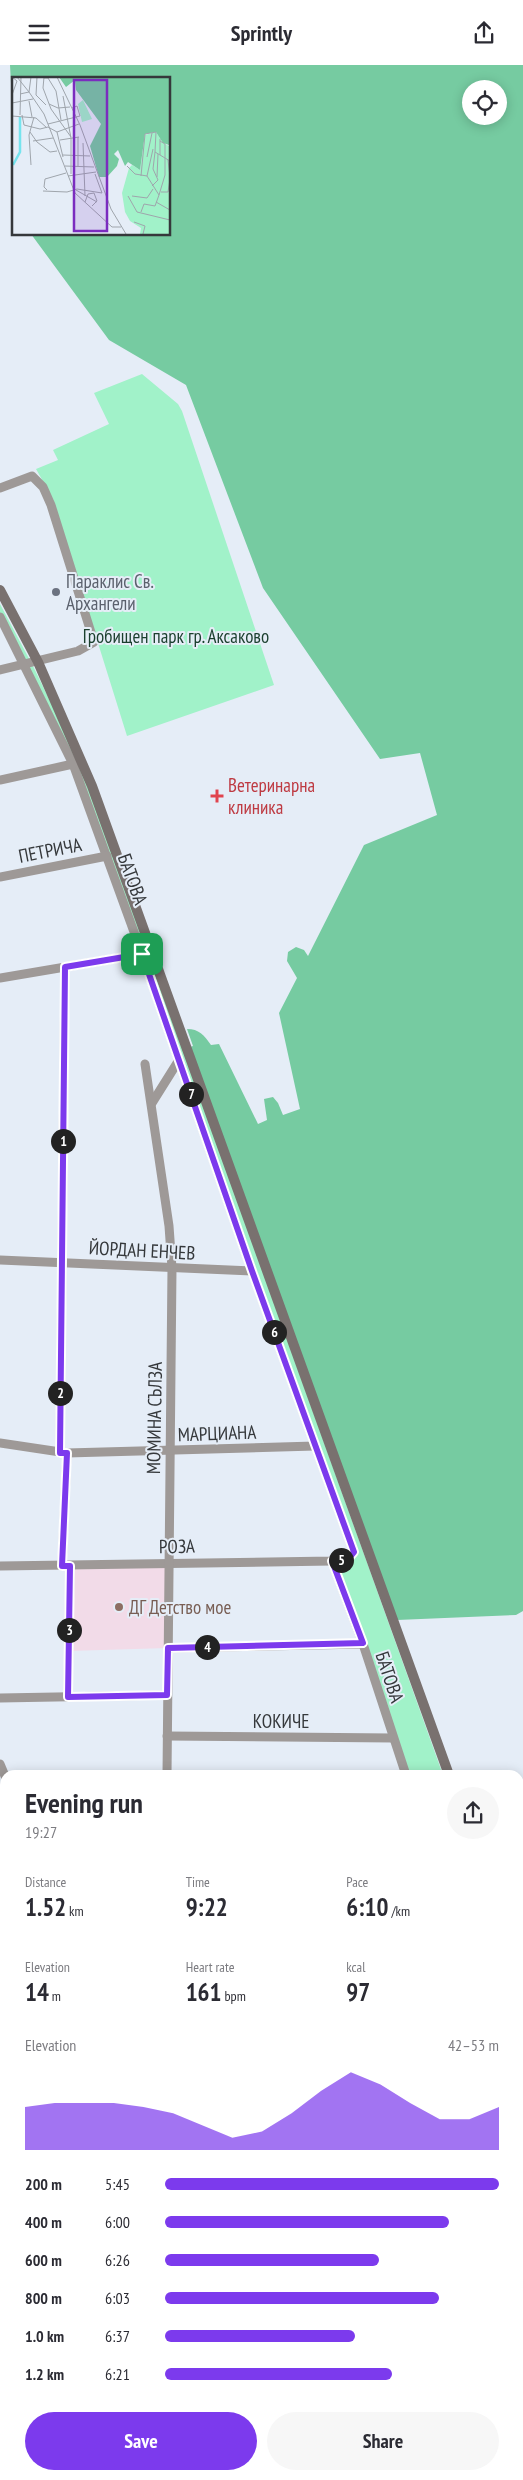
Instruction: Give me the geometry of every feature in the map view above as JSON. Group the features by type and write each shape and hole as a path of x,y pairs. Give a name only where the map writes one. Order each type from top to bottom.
{"main road":[{"path":"0,590 38,662 92,786 447,1770"}],"street":[{"path":"0,487 32,476 43,487 51,505 94,642 78,651 0,670"},
{"name":"БАТОВА","path":"0,617 73,764 142,954 252,1271 354,1552 353,1557"},
{"path":"0,780 73,764"},
{"name":"ПЕТРИЧА","path":"0,877 107,855"},
{"path":"0,978 142,954"},
{"path":"65,967 62,1263 63,1453 68,1697"},
{"path":"152,1103 179,1060"},
{"name":"МОМИНА СЪЛЗА","path":"145,1064 169,1226 172,1268 167,1770"},
{"name":"ЙОРДАН ЕНЧЕВ","path":"0,1260 252,1271"},
{"name":"МАРЦИАНА","path":"0,1443 63,1453 315,1447"},
{"name":"РОЗА","path":"0,1567 168,1562 332,1561 353,1557"},
{"name":"БАТОВА","path":"332,1561 363,1643 404,1770"},
{"path":"168,1648 363,1643"},
{"path":"0,1698 167,1695"},
{"name":"КОКИЧЕ","path":"167,1736 393,1738"}],"shaded area":[{"name":"ДГ Детство мое","path":"168,1562 168,1648 69,1651 70,1566"}],"green space":[{"path":"10,65 523,65 523,1611 516,1615 397,1620 190,1047 193,1046 187,1029 201,1033 211,1045 219,1044 258,1124 267,1120 264,1099 273,1097 283,1115 300,1109 279,1013 297,978 287,961 288,952 296,947 304,950 308,956 364,845 437,815 420,753 380,759 263,588 186,385 109,340 32,235 170,235 170,77 12,77 12,102"},
{"name":"Гробищен парк гр. Аксаково","path":"142,374 178,404 182,411 274,685 127,736 53,499 36,469 58,460 53,450 109,424 94,393"},
{"path":"0,604 34,668 85,774 441,1770 404,1770 332,1561 353,1557 73,764 0,617"}],"place":[{"name":"Параклис Св. Архангели","path":"56,592"},
{"name":"Ветеринарна клиника","path":"217,796"},
{"name":"ДГ Детство мое","path":"119,1607"}],"route":[{"path":"142,954 252,1271 354,1552 353,1557 332,1561 363,1643 168,1648 167,1695 68,1697 70,1566 62,1566 67,1453 60,1453 65,967 142,954"}]}
